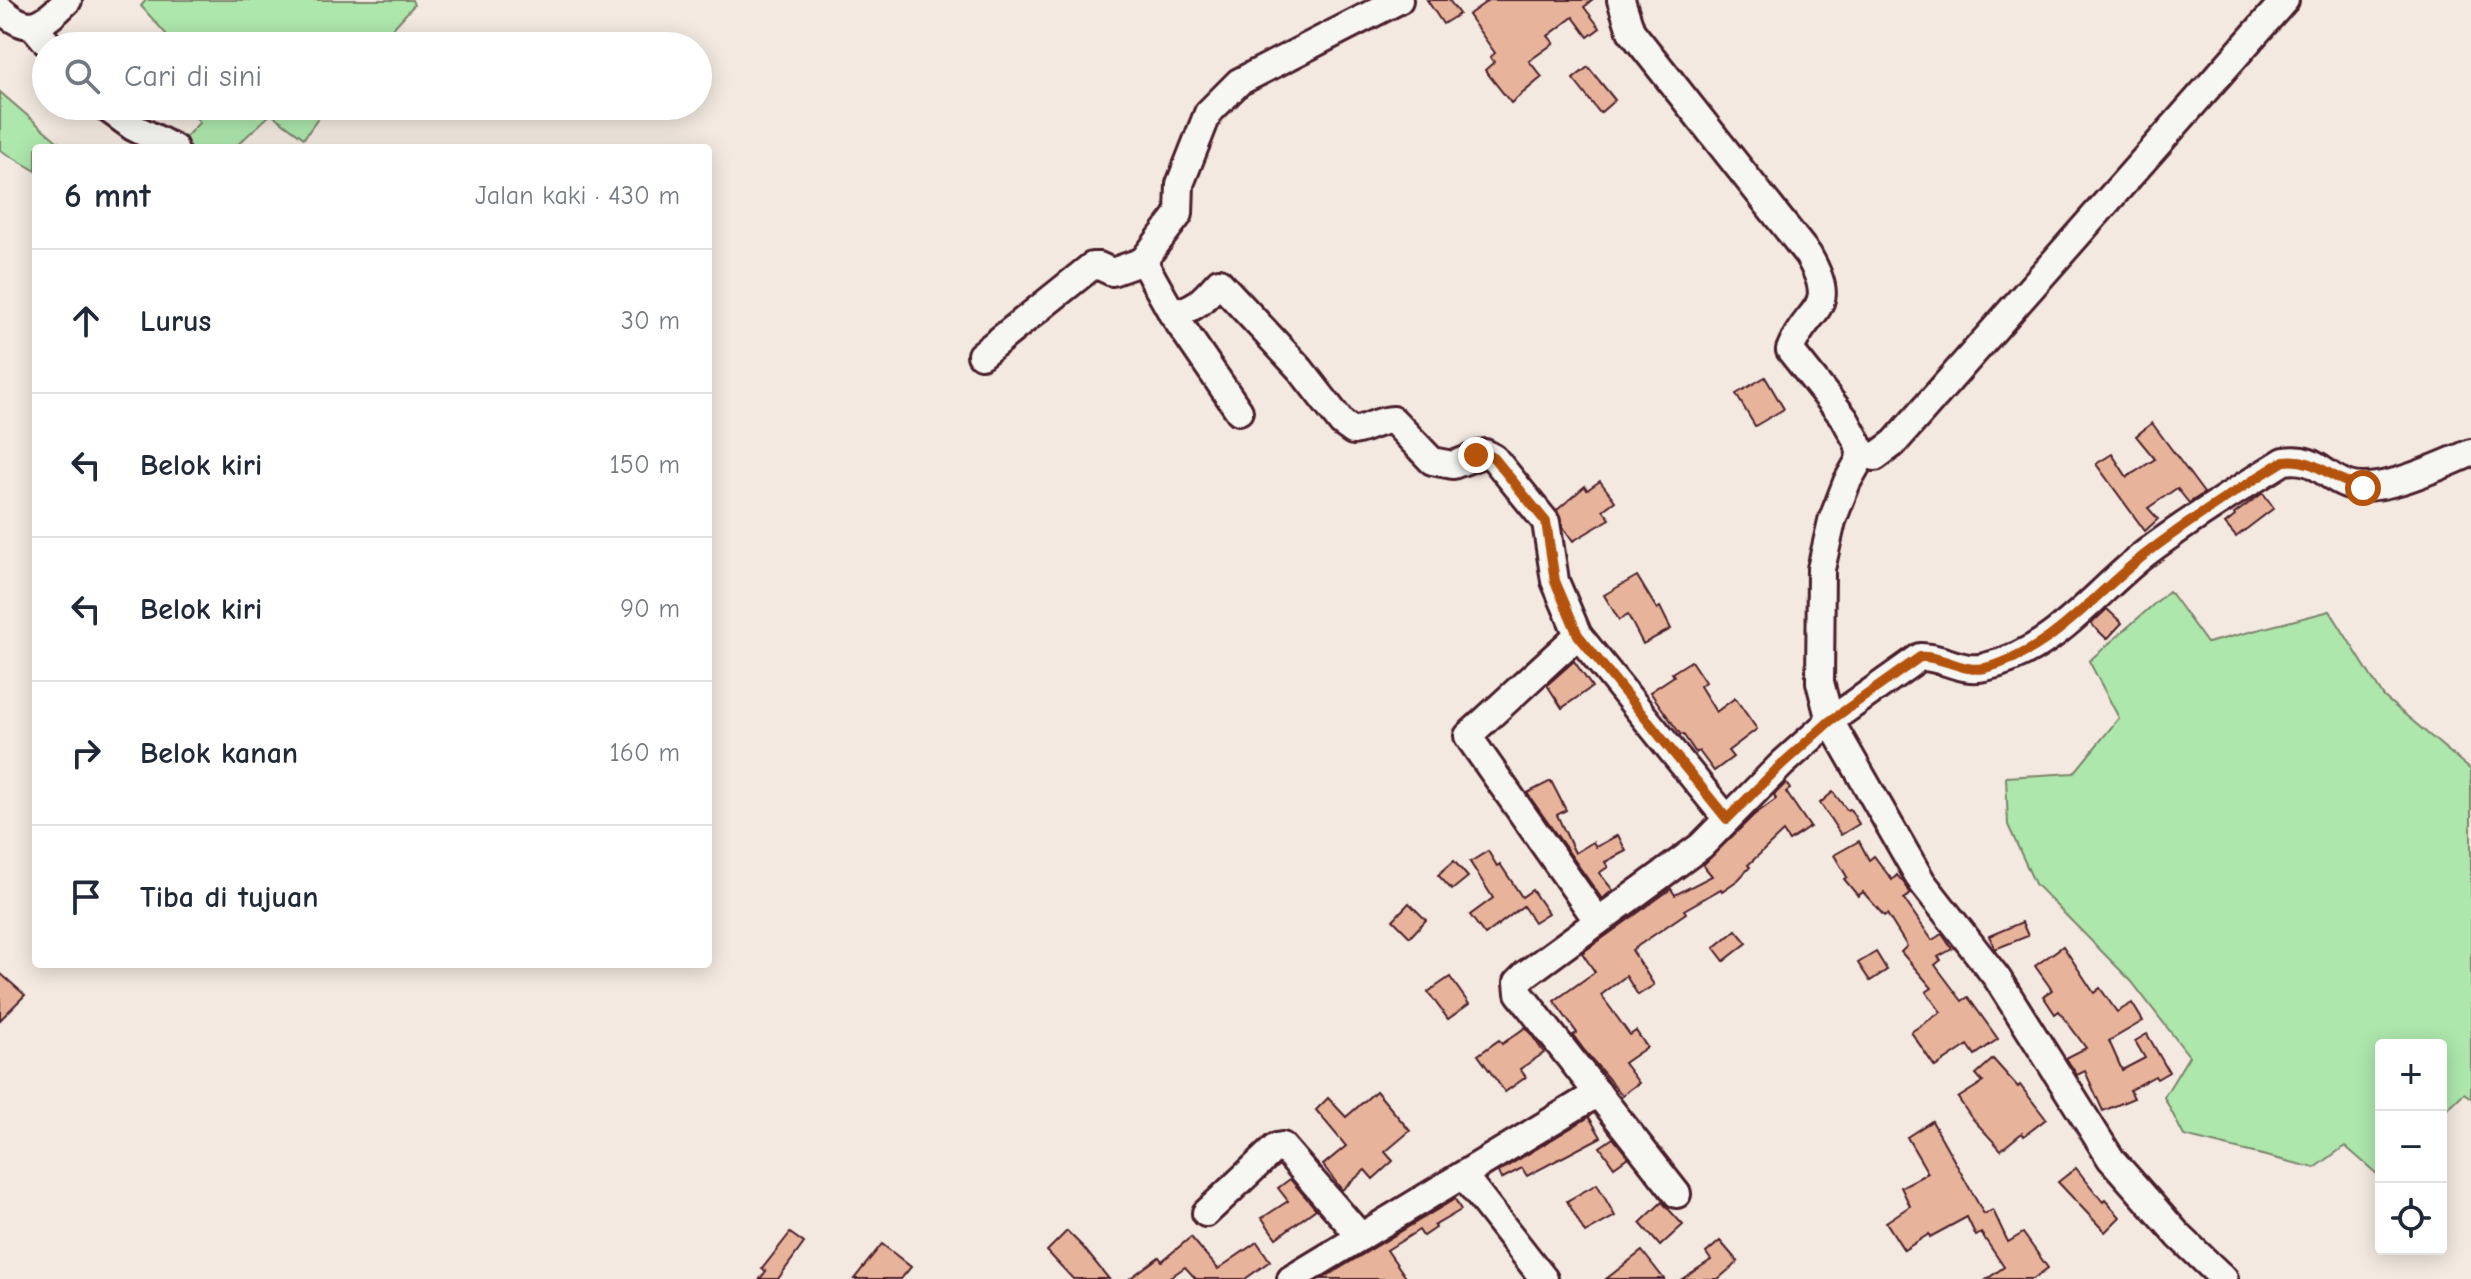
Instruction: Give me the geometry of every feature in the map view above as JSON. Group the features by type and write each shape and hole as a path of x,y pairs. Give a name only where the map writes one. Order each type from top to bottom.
{"street":[{"path":"43,32 46,20 68,0"},
{"path":"981,355 1092,266 1112,272 1143,261 1179,214 1180,184 1208,113 1221,97 1239,82 1399,0"},
{"path":"1621,0 1631,31 1808,255 1819,274 1823,291 1819,308 1795,338 1790,350 1845,419 1860,452 1859,461 1832,521 1821,569 1820,682 1830,721 1922,882 1997,978 2111,1159 2179,1236 2224,1279"},
{"path":"1860,452 1875,457 1894,443 2285,0"},
{"path":"0,9 17,24 34,32"},
{"path":"123,120 166,144"},
{"path":"1143,261 1172,313 1239,411"},
{"path":"1172,313 1189,311 1219,282 1300,369 1342,423 1353,431 1362,430 1379,420 1393,420 1432,461 1453,465 1485,453 1494,458 1546,522 1555,581 1578,635 1727,819"},
{"path":"1677,1194 1517,989 1518,982 1526,974 1701,846 1782,764 1830,721 1920,657 1974,669 1987,667 2046,642 2144,555 2200,513 2284,461 2299,459 2312,463 2347,485 2363,488 2384,485 2471,453"},
{"path":"1578,635 1468,736 1597,920"},
{"path":"1291,1279 1598,1093"},
{"path":"1206,1213 1276,1147 1282,1146 1361,1237"},
{"path":"1463,1175 1544,1279"}],"green space":[{"path":"146,0 412,0 414,5 390,32 164,32 141,6"},
{"path":"0,92 60,144 32,144 32,169 0,150"},
{"path":"198,120 264,120 238,144 179,144 200,122"},
{"path":"279,120 317,120 304,138"},
{"path":"2169,591 2207,643 2330,611 2384,697 2471,770 2471,1098 2464,1093 2447,1109 2447,1039 2375,1039 2375,1172 2345,1146 2315,1168 2184,1136 2164,1097 2189,1056 2132,982 2035,884 2008,825 2006,777 2074,773 2119,718 2089,661"}],"building":[{"path":"1427,0 1449,0 1459,14 1443,24"},
{"path":"1489,0 1593,0 1584,7 1600,28 1588,37 1573,17 1548,36 1554,43 1529,61 1542,77 1511,103 1485,70 1494,62 1490,57 1495,53 1468,15"},
{"path":"1588,67 1615,100 1600,113 1573,79"},
{"path":"1765,377 1784,409 1755,426 1736,394"},
{"path":"2152,423 2204,493 2189,503 2177,488 2148,508 2158,519 2145,531 2096,464 2112,454 2127,477 2155,459 2136,436"},
{"path":"1600,481 1615,501 1603,510 1610,519 1573,541 1563,527 1557,510 1585,486 1587,490"},
{"path":"2263,493 2274,508 2236,537 2225,524"},
{"path":"1637,576 1657,609 1660,607 1671,629 1643,644 1628,615 1619,620 1604,595"},
{"path":"2107,609 2122,623 2107,639 2091,624"},
{"path":"1574,661 1592,687 1562,708 1547,685"},
{"path":"1691,661 1705,682 1700,686 1716,712 1735,698 1757,729 1728,751 1733,757 1714,771 1699,751 1696,753 1681,735 1650,692"},
{"path":"1551,781 1566,810 1557,815 1575,853 1593,842 1596,847 1618,835 1626,851 1605,862 1608,867 1599,873 1613,890 1602,899 1527,793"},
{"path":"1786,783 1790,789 1786,792 1810,827 1789,841 1783,832 1748,865 1750,867 1738,880 1684,910 1686,913 1632,950 1654,985 1638,995 1626,976 1601,995 1630,1035 1636,1031 1647,1047 1624,1063 1639,1083 1622,1095 1573,1035 1577,1033 1554,1001 1595,972 1582,953 1671,889 1675,895 1712,876 1703,865 1754,815 1776,799 1774,795"},
{"path":"1833,792 1847,810 1850,809 1859,824 1841,835 1820,803"},
{"path":"1859,841 1869,860 1874,856 1892,880 1897,875 1904,883 1911,894 1904,899 1932,940 1942,934 1952,949 1938,957 1941,960 1935,965 1962,1001 1968,997 1998,1039 1975,1055 1968,1045 1935,1067 1911,1032 1941,1012 1926,992 1932,988 1901,952 1907,946 1887,914 1884,916 1863,892 1858,896 1844,879 1847,877 1834,855"},
{"path":"1488,851 1522,897 1532,890 1548,913 1534,922 1523,906 1485,935 1470,915 1493,898 1470,862"},
{"path":"1454,861 1468,877 1452,890 1438,875"},
{"path":"1409,903 1426,920 1410,937 1393,920"},
{"path":"2022,922 2028,936 1995,949 1989,936"},
{"path":"1736,930 1747,943 1724,961 1714,948"},
{"path":"2063,946 2094,993 2100,988 2117,1012 2132,1003 2143,1021 2109,1041 2122,1070 2145,1058 2135,1041 2147,1034 2169,1072 2130,1090 2134,1098 2103,1111 2085,1071 2077,1075 2066,1058 2086,1048 2059,1011 2055,1014 2043,996 2052,990 2035,966"},
{"path":"1876,952 1887,970 1870,981 1858,963"},
{"path":"0,973 25,995 0,1020"},
{"path":"1450,977 1469,1004 1448,1019 1428,992"},
{"path":"1526,1027 1544,1053 1520,1069 1526,1077 1505,1092 1478,1055 1499,1040 1502,1044"},
{"path":"1993,1059 2018,1087 2020,1085 2046,1119 2001,1150 1958,1098 1983,1082 1976,1074"},
{"path":"1376,1091 1410,1131 1385,1152 1393,1161 1373,1179 1365,1170 1342,1190 1323,1165 1346,1146 1316,1110 1328,1098 1346,1117"},
{"path":"1589,1117 1601,1137 1527,1176 1522,1168 1501,1179 1498,1172"},
{"path":"1932,1121 1984,1214 1993,1210 2008,1242 2023,1233 2048,1268 2033,1279 1987,1279 2004,1267 1981,1233 1976,1236 1967,1217 1930,1237 1929,1234 1904,1250 1886,1222 1910,1206 1901,1187 1928,1173 1907,1137"},
{"path":"1613,1138 1628,1157 1614,1167 1600,1147"},
{"path":"2076,1168 2103,1202 2105,1200 2120,1217 2105,1232 2058,1182"},
{"path":"1290,1179 1316,1209 1276,1238 1262,1218 1288,1201 1278,1188"},
{"path":"1597,1184 1615,1216 1585,1233 1567,1201"},
{"path":"1455,1199 1461,1210 1423,1236 1419,1230 1387,1250 1407,1279 1322,1279"},
{"path":"1662,1202 1683,1225 1660,1246 1640,1223"},
{"path":"1067,1231 1109,1279 1073,1279 1047,1251"},
{"path":"790,1233 804,1243 778,1279 760,1279 766,1271 762,1269"},
{"path":"1191,1237 1218,1269 1257,1242 1270,1261 1245,1279 1196,1279 1185,1267 1168,1279 1129,1279 1159,1257 1162,1261"},
{"path":"1720,1241 1738,1262 1718,1279 1682,1279 1711,1260 1706,1253"},
{"path":"882,1244 911,1267 901,1279 854,1279"},
{"path":"1642,1251 1664,1279 1606,1279"}],"route":[{"path":"1476,455 1485,453 1494,458 1541,514 1549,533 1555,581 1578,635 1727,819 1830,721 1920,657 1974,669 1987,667 2046,642 2144,555 2200,513 2284,461 2299,459 2312,463 2347,485 2363,488"}]}
